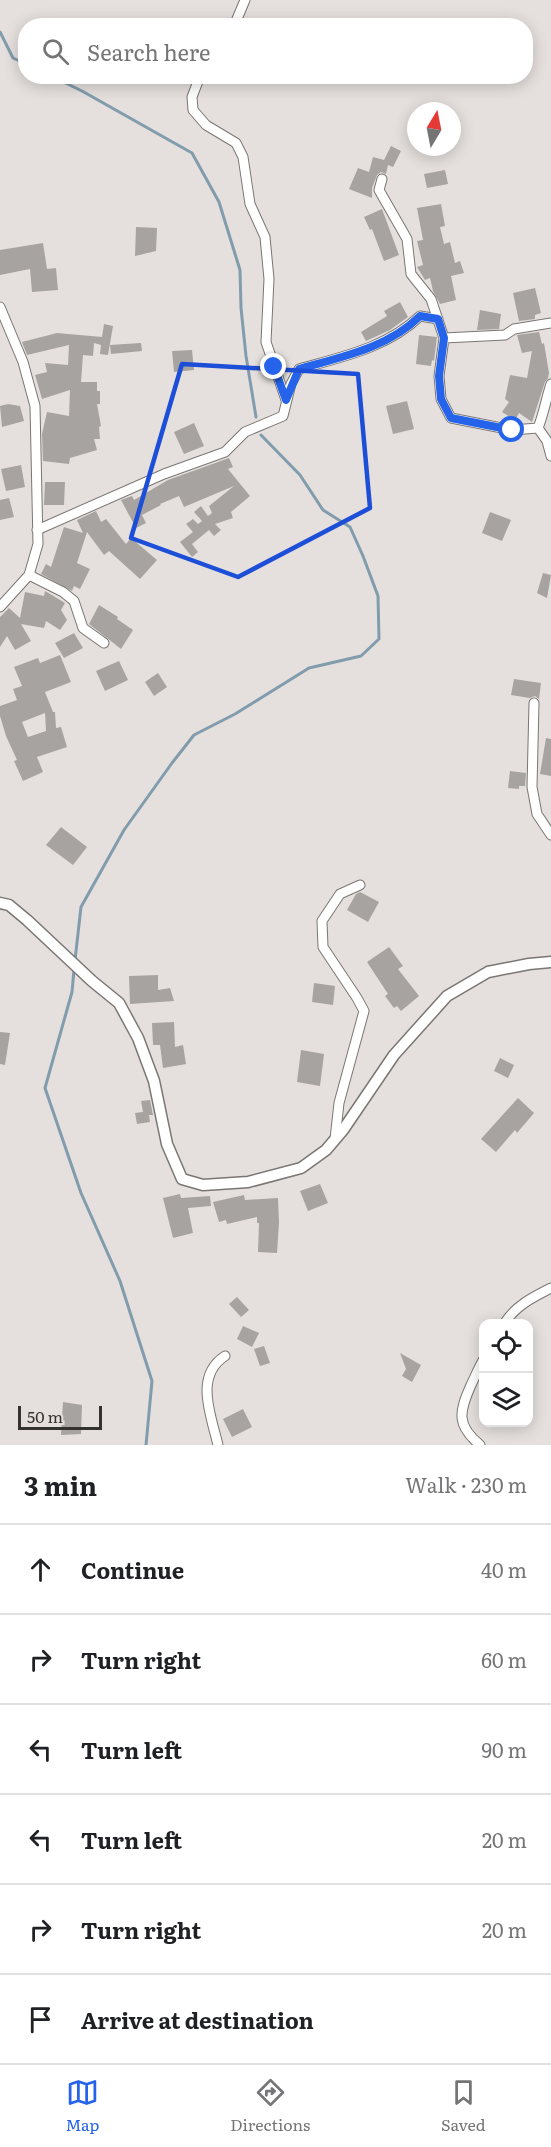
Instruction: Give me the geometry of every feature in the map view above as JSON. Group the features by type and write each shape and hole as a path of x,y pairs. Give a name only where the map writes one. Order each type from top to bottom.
{"street":[{"path":"237,18 245,0"},
{"path":"197,84 192,97 193,110 206,125 236,143 243,157 250,204 264,237 269,279 266,342 286,400"},
{"path":"382,179 379,190 407,239 411,273 431,299 444,338 439,376 441,399 451,418 512,430 538,428"},
{"path":"0,307 2,321 23,362 35,406 38,544 29,575 0,607"},
{"path":"37,530 164,474 225,452 244,432 283,416 286,400 299,369 371,348 412,324 420,316 438,319"},
{"path":"444,338 505,335 514,329 551,323"},
{"path":"538,428 551,384"},
{"path":"538,428 547,441 551,456"},
{"path":"29,575 63,592 74,601 83,628 104,643"},
{"path":"534,703 532,788 537,814 551,835"},
{"path":"335,1139 339,1103 364,1011 323,947 322,921 339,894 360,885"},
{"path":"0,903 9,905 119,1003 138,1038 154,1081 166,1144 182,1179 203,1185 248,1182 301,1168 326,1150 393,1055 447,996 488,972 529,963 551,962"},
{"path":"507,1319 526,1301 551,1288"},
{"path":"218,1445 207,1402 207,1376 216,1362 225,1356"},
{"path":"479,1368 463,1404 461,1415 468,1435 480,1445"}],"highlighted area":[{"path":"182,364 358,374 370,508 238,577 131,538"}],"building":[{"path":"391,146 401,151 393,167 388,165 386,174 381,172 377,175 372,188 372,198 349,189 358,168 369,172 373,157 384,160"},
{"path":"445,170 448,184 427,188 424,174"},
{"path":"441,204 445,226 440,227 444,244 450,242 455,263 460,261 464,273 451,276 456,300 440,304 433,291 430,278 425,280 417,267 423,265 417,241 423,240 417,208"},
{"path":"382,209 399,255 384,261 372,229 370,230 364,217"},
{"path":"136,227 157,228 156,251 135,256"},
{"path":"43,243 47,269 56,268 58,290 32,292 30,269 0,275 0,250"},
{"path":"535,288 541,313 535,315 535,319 519,321 513,293"},
{"path":"400,302 408,317 390,330 366,341 361,332 387,316 384,311"},
{"path":"480,310 501,314 499,329 477,330"},
{"path":"104,324 113,326 108,355 100,354 101,345 94,343 93,356 83,355 81,382 97,382 97,391 100,391 100,404 97,404 101,426 99,427 100,439 94,439 97,450 70,458 69,464 43,461 42,434 47,412 69,416 70,390 42,399 35,375 47,372 45,363 68,365 69,345 27,355 22,342 57,333 102,337"},
{"path":"539,332 542,344 544,343 548,378 532,422 519,413 515,420 502,412 509,402 505,399 510,375 527,378 532,351 522,353 517,335"},
{"path":"419,335 437,337 434,361 432,360 431,366 416,364"},
{"path":"141,343 142,351 111,354 110,345"},
{"path":"192,350 194,370 174,372 172,351"},
{"path":"407,401 414,429 393,434 386,406"},
{"path":"8,404 20,406 24,421 2,427 0,406"},
{"path":"194,423 204,446 184,454 174,432"},
{"path":"229,458 233,467 228,469 250,496 231,512 233,518 215,524 221,530 214,536 209,530 192,544 198,552 192,557 180,542 193,532 186,524 193,519 198,524 202,521 194,512 201,506 208,516 212,513 209,506 234,486 184,507 179,496 160,504 142,515 146,523 136,528 121,500 132,496 134,500 168,480"},
{"path":"21,465 25,487 6,491 1,469"},
{"path":"45,482 65,482 64,505 44,505"},
{"path":"9,498 14,517 0,520 0,500"},
{"path":"96,511 101,522 106,519 126,544 131,538 157,560 140,579 109,551 104,555 87,532 77,563 90,569 80,589 74,586 72,591 41,574 46,564 51,567 64,527 83,533 77,520"},
{"path":"490,512 511,520 502,541 482,533"},
{"path":"543,573 551,575 547,598 537,593"},
{"path":"45,591 65,603 61,610 67,620 60,630 46,621 44,628 21,624 31,641 15,650 7,636 0,647 0,617 9,608 20,618 25,592 44,596"},
{"path":"99,605 133,630 121,649 89,624"},
{"path":"74,633 83,648 64,658 55,643"},
{"path":"60,655 71,682 45,692 55,712 56,728 61,727 67,747 37,757 43,772 23,781 14,761 17,760 6,736 0,716 0,706 17,700 13,689 22,686 14,667 38,658 40,663","holes":["45,713 46,731 28,737 22,722"]},
{"path":"119,661 128,680 105,691 96,671"},
{"path":"158,673 167,687 154,696 145,682"},
{"path":"514,679 541,683 539,699 535,696 530,698 511,695"},
{"path":"546,738 551,739 551,776 540,774"},
{"path":"510,771 526,773 525,786 519,786 519,789 508,788"},
{"path":"61,827 87,847 73,865 46,845"},
{"path":"360,892 379,902 368,922 347,910 356,894"},
{"path":"389,947 403,966 398,969 419,996 401,1011 397,1006 394,1008 385,996 388,994 367,962"},
{"path":"158,975 158,990 170,988 174,1001 130,1004 129,976"},
{"path":"314,983 335,986 333,1005 312,1002"},
{"path":"174,1022 175,1047 183,1045 186,1064 163,1068 160,1045 153,1045 152,1023"},
{"path":"0,1032 10,1033 5,1065 0,1064"},
{"path":"301,1050 324,1054 320,1086 297,1082"},
{"path":"500,1058 514,1065 508,1078 494,1071"},
{"path":"518,1098 534,1113 496,1152 481,1139"},
{"path":"150,1100 153,1115 149,1115 150,1122 137,1124 135,1113 143,1112 141,1101"},
{"path":"320,1184 328,1203 308,1211 300,1191"},
{"path":"180,1194 181,1198 210,1196 211,1206 188,1208 193,1233 173,1238 163,1198"},
{"path":"244,1195 245,1200 278,1198 277,1253 258,1252 259,1223 257,1223 257,1217 227,1224 226,1220 219,1222 213,1202"},
{"path":"237,1297 249,1310 241,1317 229,1304"},
{"path":"243,1326 259,1333 252,1347 237,1339"},
{"path":"264,1346 270,1363 260,1366 254,1349"},
{"path":"400,1353 421,1365 412,1382 402,1376 406,1369"},
{"path":"63,1402 82,1405 81,1434 61,1435"},
{"path":"243,1409 252,1427 232,1437 223,1419"}],"waterway":[{"path":"0,32 13,58 18,60"},
{"path":"68,84 192,153 219,202 240,270 246,356 256,417"},
{"path":"75,960 81,907 124,830 194,735 235,714 309,668 361,656 379,639 378,596 350,527 323,510 300,475 261,435"},
{"path":"74,970 72,992 45,1088 81,1193 120,1281 152,1381 146,1445"}],"route":[{"path":"274,367 286,400 299,369 371,348 412,324 420,316 438,319 444,338 439,376 441,399 451,418 512,430"}]}
